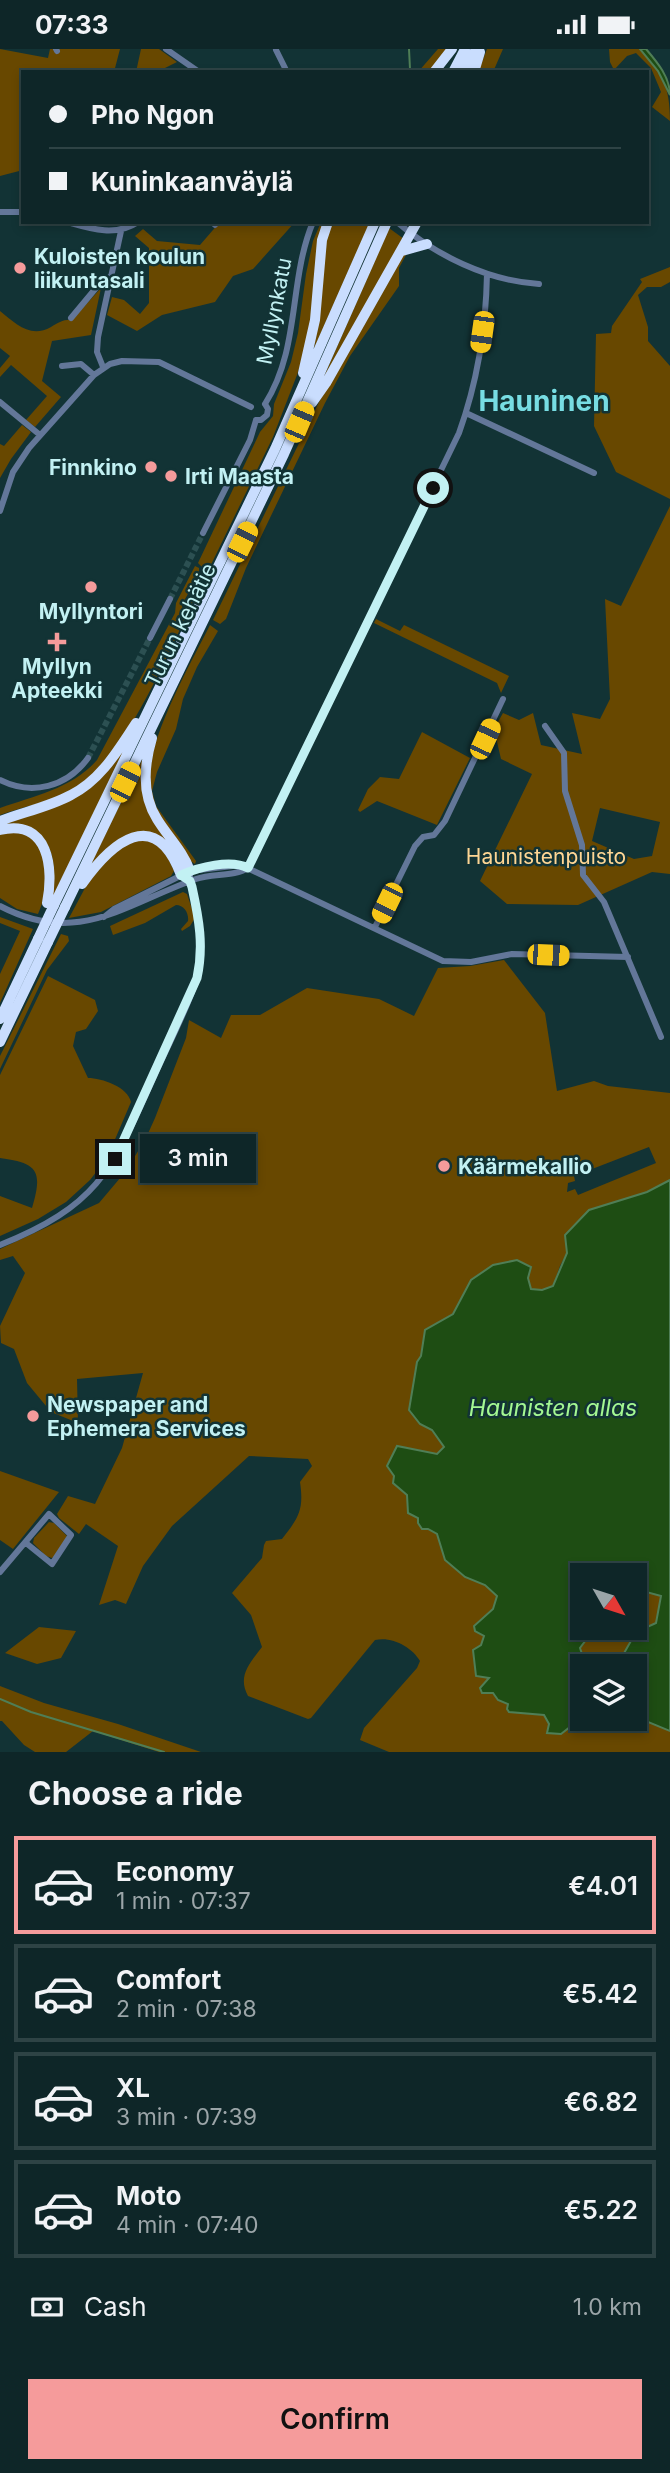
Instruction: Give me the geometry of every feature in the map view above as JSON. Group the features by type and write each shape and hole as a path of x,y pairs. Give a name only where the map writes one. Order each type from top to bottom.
{"highway":[{"path":"436,70 452,49"},
{"path":"454,70 465,49"},
{"path":"465,70 479,49"},
{"path":"474,70 479,49"},
{"path":"297,401 315,320 320,252 327,224"},
{"name":"Turun kehätie","path":"0,1042 43,941 50,904 156,694 297,401 374,224"},
{"name":"Turun kehätie","path":"0,1019 65,907 299,422 386,224"},
{"path":"299,422 326,383 401,251 408,232 415,224"},
{"path":"401,251 427,244"},
{"path":"0,821 71,796 92,781 108,764 156,694"},
{"path":"159,713 146,760 147,793 156,818 184,856 187,876"},
{"path":"0,830 20,829 34,836 43,845 51,875 50,904"},
{"path":"65,907 102,857 116,845 131,838 145,837 163,843 187,876"}],"street":[{"path":"166,49 196,70"},
{"path":"276,49 284,70"},
{"path":"0,212 21,212"},
{"path":"76,224 121,231 134,224"},
{"name":"Myllynkatu","path":"265,404 278,381 288,351 300,265 312,224"},
{"path":"399,224 427,244 487,274 539,284"},
{"path":"103,367 97,352 98,341 121,231"},
{"path":"248,868 452,448 466,412 480,348 487,274"},
{"path":"71,318 96,288 112,275"},
{"path":"0,511 13,472 40,435 103,367 122,361 159,362 251,407"},
{"path":"62,366 81,364 94,375"},
{"path":"0,402 40,435"},
{"path":"257,402 265,404 267,415 261,420 250,413 251,407 257,402"},
{"path":"466,412 594,473"},
{"path":"203,533 250,440 256,419"},
{"path":"150,638 170,599"},
{"path":"375,927 415,846 423,837 434,835 445,821 503,699"},
{"path":"545,726 565,753 565,791 582,845 583,875 604,902 661,1037"},
{"path":"0,780 21,789 42,788 76,771 88,758"},
{"path":"0,904 14,912 52,922 75,922 104,916 187,876 228,865 241,865 443,961 471,962 512,954 628,957"},
{"path":"0,1245 44,1225 74,1207 104,1176 121,1150 197,978 201,930 187,876"},
{"path":"0,1572 49,1514 71,1535 52,1564 26,1543"}],"green space":[{"path":"0,49 48,58 50,49 120,49 115,70 21,70 21,171 0,176"},
{"path":"141,49 159,49 177,62 161,70 136,70"},
{"path":"438,49 448,49 432,70 420,70"},
{"path":"487,49 503,49 494,70 479,70"},
{"path":"609,49 640,49 648,58 660,74 667,90 670,121 652,107 661,92 651,68 636,53 627,56 614,70"},
{"path":"218,224 293,224 253,269 233,276 215,302 162,315 137,331 107,315 112,297 124,300 140,314 149,303 149,248 135,236 143,229 157,241 200,245"},
{"path":"320,224 324,224 307,344 297,375 273,437 190,608 187,604 204,569 198,563 260,432 273,416 274,404 291,362 298,333 313,241"},
{"path":"331,224 369,224 314,349 326,237"},
{"path":"389,228 404,239 322,381"},
{"path":"408,251 399,268 399,286 350,356 325,403 246,568 226,619 220,624 213,620 320,400 401,258"},
{"path":"670,267 670,282 661,287 647,287 638,295 648,327 648,341 670,366 670,499 616,472 594,426 596,334 611,333 612,326 642,282 640,279"},
{"path":"101,288 91,335 52,341 42,381 61,397 35,427 26,420 47,396 11,365 0,377 0,368 10,356 0,348 0,311 23,328 43,330 72,320"},
{"path":"22,425 31,432 0,478 0,444 4,446"},
{"name":"Haunistenpuisto","path":"670,506 670,874 652,872 578,905 507,904 480,881 532,774 501,759 494,729 503,713 519,720 533,713 541,745 582,754 572,713 600,719 610,699 605,599 621,606","holes":["600,808 660,822 652,856 634,859 592,841"]},
{"path":"195,566 199,571 182,606 188,613 139,711 108,758 90,777 71,791 54,799 0,815 0,808 65,784 97,760 175,613 176,603"},
{"path":"376,619 400,631 404,625 509,676 501,693 497,683 374,623"},
{"path":"210,625 218,631 197,667 183,699 176,729 157,772 152,791 156,806 196,861 195,864 177,845 157,813 150,796 148,778 168,709"},
{"path":"422,732 470,758 437,825 377,801 360,812 358,810 368,789 380,777 399,779"},
{"path":"128,743 52,898 53,861 47,845 33,834 0,828 5,822 62,802"},
{"path":"143,758 142,779 173,850 158,838 113,844 90,865"},
{"path":"0,833 26,835 33,839 43,855 46,886 38,914 17,909 0,898"},
{"path":"145,839 162,845 174,871 171,876 101,912 69,918 93,873 123,844"},
{"path":"183,892 187,894 195,918 190,926 182,931 188,921 188,915 184,908 176,905 145,923 113,935 110,926"},
{"path":"0,917 33,929 0,1003 0,974 20,931 0,923"},
{"path":"61,934 68,936 69,941 47,970 0,1069 0,1056"},
{"path":"504,960 545,1013 557,1091 594,1081 608,1086 670,1093 670,1180 647,1192 589,1210 560,1266 553,1286 542,1290 530,1289 528,1278 471,1280 453,1314 425,1330 421,1356 417,1362 410,1410 420,1423 432,1430 444,1447 437,1454 428,1454 405,1447 387,1466 394,1476 393,1483 407,1495 414,1515 437,1534 445,1560 465,1577 485,1584 498,1596 493,1609 474,1626 485,1636 476,1676 489,1678 493,1693 544,1715 549,1724 547,1733 561,1734 570,1727 570,1731 647,1731 647,1721 670,1731 670,1752 389,1752 360,1740 364,1728 417,1668 420,1661 407,1647 395,1641 381,1639 375,1640 311,1718 248,1696 244,1676 262,1647 251,1615 232,1593 262,1558 266,1541 282,1539 296,1519 301,1507 300,1482 312,1466 308,1459 249,1456 172,1526 143,1566 126,1604 115,1600 99,1605 118,1546 86,1524 79,1534 57,1514 68,1496 95,1504 122,1448 143,1373 77,1379 78,1423 51,1412 27,1383 14,1349 1,1343 0,1326 25,1273 13,1256 0,1260 0,1249 99,1203 126,1171 155,1118 186,1038 189,1020 221,1038 231,1015 260,1015 307,988 379,999 414,1016 438,968","holes":["649,1147 656,1163 578,1195 575,1189 567,1192 568,1183 575,1181 574,1176"]},
{"path":"48,976 95,1000 98,1011 86,1029 76,1032 73,1046 88,1078 114,1084 125,1092 131,1102 107,1158 90,1180 66,1202 38,1219 0,1236 0,1196 32,1208 37,1177 30,1166 0,1158 0,1075"},
{"path":"0,1471 59,1492 13,1549 0,1540"},
{"path":"49,1522 54,1523 67,1536 58,1554 52,1558 46,1556 33,1543 34,1538"},
{"path":"648,1592 661,1596 656,1623 648,1627"},
{"path":"39,1627 76,1631 61,1658 37,1664 5,1653"},
{"path":"586,1640 632,1640 625,1654 582,1654 580,1649"},
{"path":"0,1686 44,1703 201,1752 159,1752 93,1731 66,1752 35,1752 0,1721"}],"water":[{"path":"640,49 646,49 662,70 670,95 658,71"},
{"name":"Haunisten allas","path":"670,1180 670,1731 647,1721 647,1654 624,1654 631,1640 648,1640 648,1627 656,1623 661,1596 648,1592 648,1563 570,1563 570,1640 586,1640 580,1648 582,1654 570,1654 570,1727 561,1734 547,1733 549,1724 544,1715 509,1712 508,1704 498,1700 493,1693 482,1693 480,1688 489,1678 476,1676 473,1650 481,1645 484,1636 475,1631 474,1626 493,1609 497,1596 485,1585 465,1577 445,1560 437,1534 422,1529 418,1518 408,1513 407,1495 393,1483 394,1476 387,1466 397,1446 437,1454 444,1447 432,1430 420,1424 409,1410 425,1330 453,1314 471,1280 493,1265 517,1260 531,1267 528,1278 531,1289 542,1290 553,1286 567,1253 565,1235 589,1210 647,1192"}],"waterway":[{"path":"409,49 410,69"},
{"path":"0,1699 31,1712 164,1752"}],"tunnel":[{"path":"170,599 203,533"},
{"path":"88,758 150,638"}],"place":[{"name":"Kuloisten koulun liikuntasali","path":"20,268"},
{"name":"Finnkino","path":"151,467"},
{"name":"Irti Maasta","path":"171,476"},
{"name":"Myllyntori","path":"91,587"},
{"name":"Myllyn Apteekki","path":"57,642"},
{"name":"Käärmekallio","path":"444,1166"},
{"name":"Newspaper and Ephemera Services","path":"33,1416"}],"district":[{"name":"Hauninen","path":"544,401"}],"route":[{"path":"115,1159 197,978 201,930 190,881 181,875 209,867 241,865 248,868 433,488"}]}
